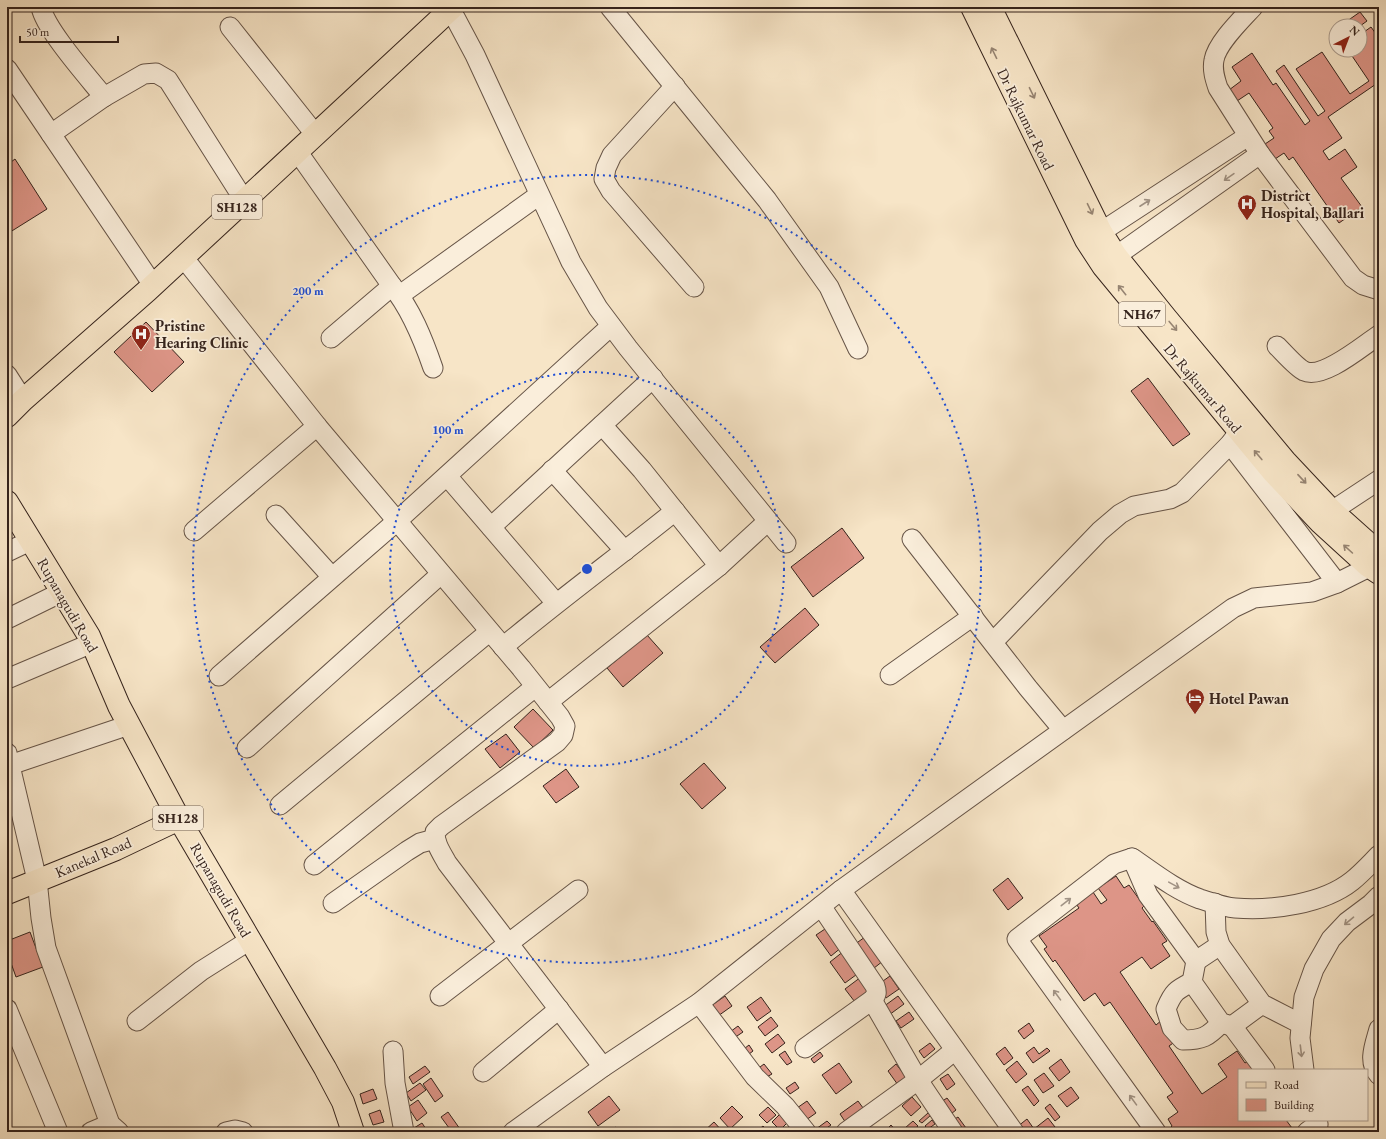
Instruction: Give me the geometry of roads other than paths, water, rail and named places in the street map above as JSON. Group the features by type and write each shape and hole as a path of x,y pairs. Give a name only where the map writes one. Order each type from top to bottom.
{"main road":[{"name":"Dr Rajkumar Road","path":"972,7 1086,240 1103,266 1234,438 1273,472 1321,523 1375,561"},
{"name":"Dr Rajkumar Road","path":"990,7 1101,232 1116,256 1257,427 1375,561"},
{"name":"SH128","path":"16,406 153,285 452,8"},
{"name":"Rupanagudi Road","path":"7,502 92,643 119,706 179,819 336,1088 343,1102 353,1132"},
{"name":"Kanekal Road","path":"7,893 116,849 179,819"}],"street":[{"path":"41,7 42,13 54,33 104,97"},
{"path":"610,7 767,200 829,287 858,349"},
{"path":"1253,7 1222,42 1214,60 1214,76 1218,88 1260,154 1353,278 1363,285 1379,290"},
{"path":"452,8 571,262 598,308 652,378 786,543"},
{"path":"230,27 315,134"},
{"path":"7,69 153,285"},
{"path":"51,134 104,97 144,74 156,73 168,80 244,200"},
{"path":"675,86 612,155 606,168 604,179 611,191 694,287"},
{"path":"1101,232 1248,136"},
{"path":"297,151 396,290 424,343 433,368"},
{"path":"1116,256 1260,154"},
{"path":"331,338 396,290 539,195"},
{"path":"183,257 317,426 503,647 560,717 565,726 563,735 557,742 440,826 435,832 435,840 447,863 603,1067"},
{"path":"219,676 397,521 611,326"},
{"path":"1276,346 1302,371 1311,374 1333,367 1379,335"},
{"path":"7,375 16,406"},
{"path":"491,527 652,378"},
{"path":"602,425 642,470 719,566"},
{"path":"194,531 317,426"},
{"path":"993,642 1100,531 1120,514 1134,506 1170,499 1182,492 1234,438 1336,583"},
{"path":"552,470 625,551"},
{"path":"447,476 556,603"},
{"path":"1332,511 1379,480"},
{"path":"503,647 556,603 625,551 674,511"},
{"path":"276,515 332,577"},
{"path":"548,702 719,566 768,521"},
{"path":"912,539 1028,688 1063,730"},
{"path":"7,552 30,541"},
{"path":"516,1129 603,1067 699,1003 841,890 1234,608 1254,598 1312,592 1336,583 1363,570 1375,561"},
{"path":"247,748 441,574"},
{"path":"7,619 62,592"},
{"path":"890,676 973,616"},
{"path":"280,805 489,632"},
{"path":"7,679 92,643"},
{"path":"314,865 535,687"},
{"path":"91,1132 115,1128 46,948 37,880 8,761 129,725"},
{"path":"333,903 407,851 420,843 435,840"},
{"path":"1132,858 1173,885 1199,898 1234,908 1261,908 1303,903 1326,895 1352,881 1379,856"},
{"path":"1132,858 1148,895 1196,961"},
{"path":"1132,858 1114,864 1017,939 1156,1132"},
{"path":"1304,1069 1300,1038 1301,1024 1304,996 1314,969 1332,939 1347,922 1376,905 1352,881"},
{"path":"440,996 578,890"},
{"path":"841,890 955,1050 1008,1130"},
{"path":"1216,903 1216,932 1220,945 1262,1004 1301,1024"},
{"path":"805,1048 876,996 875,986 821,906"},
{"path":"137,1022 201,971 250,940"},
{"path":"1220,945 1196,961 1192,982 1264,1069"},
{"path":"1192,982 1172,995 1166,1008 1172,1028 1183,1040 1198,1040 1262,1004"},
{"path":"872,1000 918,1080 953,1132"},
{"path":"699,1003 755,1077 785,1106 806,1132"},
{"path":"7,1008 58,1132"},
{"path":"483,1072 559,1009"},
{"path":"1379,1029 1372,1056 1376,1072 1379,1075"},
{"path":"849,1131 918,1080 955,1050"},
{"path":"393,1051 395,1083 404,1132"},
{"path":"226,1132 235,1130 243,1132"}],"place":[{"name":"District Hospital, Ballari","path":"1247,221"},
{"name":"Pristine Hearing Clinic","path":"141,351"},
{"name":"Hotel Pawan","path":"1195,715"}]}
